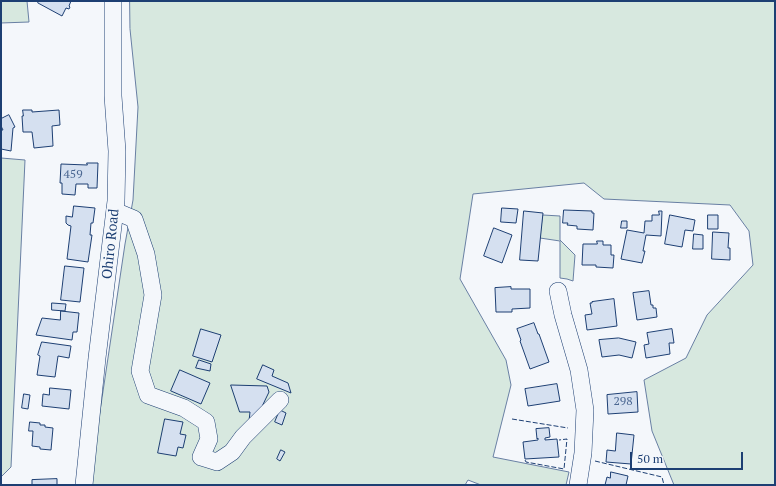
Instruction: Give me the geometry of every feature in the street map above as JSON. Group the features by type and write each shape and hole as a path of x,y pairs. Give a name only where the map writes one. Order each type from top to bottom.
{"street":[{"name":"Ohiro Road","path":"84,485 97,358 115,211 117,150 113,96 113,1"},
{"path":"115,211 134,219 146,254 153,295 140,371 148,395 184,408 206,422 209,438 201,457 217,462 232,452 243,437 280,400"},
{"path":"558,291 579,370 585,410 583,453 578,485"}],"shaded area":[{"path":"1,1 27,1 29,22 1,23"},
{"path":"130,1 775,1 775,485 674,485 652,431 644,380 686,358 707,315 753,265 749,231 730,205 604,199 584,183 473,194 460,279 506,360 511,385 493,457 569,472 566,485 481,485 468,480 465,485 89,485 133,200 138,107 130,29"},
{"path":"1,158 25,160 11,467 1,477"},
{"path":"543,215 560,216 560,240 575,255 573,281 560,278 560,241 540,238"}],"building":[{"path":"39,1 71,1 69,9 66,8 62,16 38,3"},
{"path":"23,110 32,110 32,112 59,110 60,125 52,126 53,146 34,148 32,132 23,132"},
{"path":"9,115 15,127 13,128 11,151 1,149 1,130 3,130 1,126 1,119"},
{"path":"87,163 98,163 97,188 88,188 88,184 76,184 75,195 62,194 62,183 60,183 61,164 87,165"},
{"path":"74,206 95,208 93,223 91,223 90,235 92,235 88,262 67,259 71,226 66,223 66,216 72,217"},
{"path":"502,208 518,209 516,223 501,222"},
{"path":"564,210 592,211 592,213 594,213 593,230 577,229 577,226 563,223"},
{"path":"524,211 543,213 538,261 520,260"},
{"path":"659,211 662,211 661,236 646,235 643,251 645,251 642,263 621,259 627,230 644,233 645,221 652,221 652,215 659,215"},
{"path":"670,215 695,220 693,231 685,230 682,247 665,244"},
{"path":"708,215 718,215 718,229 708,229"},
{"path":"622,221 627,221 627,228 621,228"},
{"path":"494,228 512,235 502,263 484,256"},
{"path":"713,232 729,233 728,248 730,248 730,260 712,259"},
{"path":"694,234 703,235 703,249 693,249"},
{"path":"597,241 603,241 603,245 611,245 611,255 614,255 613,268 596,267 596,265 582,265 583,244 597,244"},
{"path":"65,266 84,268 80,302 61,300"},
{"path":"511,287 511,289 530,289 530,308 512,309 512,312 496,312 495,288"},
{"path":"649,291 651,305 653,305 653,308 656,308 657,317 637,320 633,293"},
{"path":"614,299 617,326 587,330 585,315 592,314 590,303"},
{"path":"52,303 66,304 65,311 52,310"},
{"path":"61,311 79,313 77,332 73,332 72,340 36,335 42,318 60,320"},
{"path":"534,323 549,362 530,369 517,329"},
{"path":"201,329 221,335 212,362 193,356"},
{"path":"672,329 674,343 669,343 670,354 646,358 644,345 649,344 647,333"},
{"path":"619,338 636,342 632,358 619,355 602,357 599,340"},
{"path":"42,342 71,346 69,358 58,356 55,377 37,375 40,356 38,355"},
{"path":"199,360 211,364 210,371 196,368"},
{"path":"263,365 274,370 272,376 288,383 291,393 257,379"},
{"path":"180,370 210,383 201,404 171,391"},
{"path":"557,384 560,401 528,406 525,389"},
{"path":"231,385 267,386 269,392 255,421 249,421 250,412 240,412"},
{"path":"50,388 71,390 69,409 42,406 43,394 49,395"},
{"path":"637,392 638,412 608,414 607,395"},
{"path":"24,394 30,395 28,409 22,408"},
{"path":"280,410 286,413 282,425 275,422"},
{"path":"165,419 183,422 180,434 186,435 183,448 178,447 176,456 158,453"},
{"path":"30,422 40,423 40,425 45,425 45,427 53,428 51,450 40,449 40,447 32,446 33,431 29,431"},
{"path":"549,428 550,437 545,438 545,440 557,439 559,457 525,459 523,442 538,440 536,429"},
{"path":"617,433 634,435 631,464 606,462 607,450 615,451"},
{"path":"281,450 285,452 280,461 277,459"},
{"path":"611,472 628,476 626,485 605,485 607,477 610,478"},
{"path":"57,479 57,485 32,485 32,480"}],"fence":[{"path":"512,419 568,428"},
{"path":"525,460 526,462 564,469 567,439 559,440"},
{"path":"595,461 662,477 664,485"}]}
